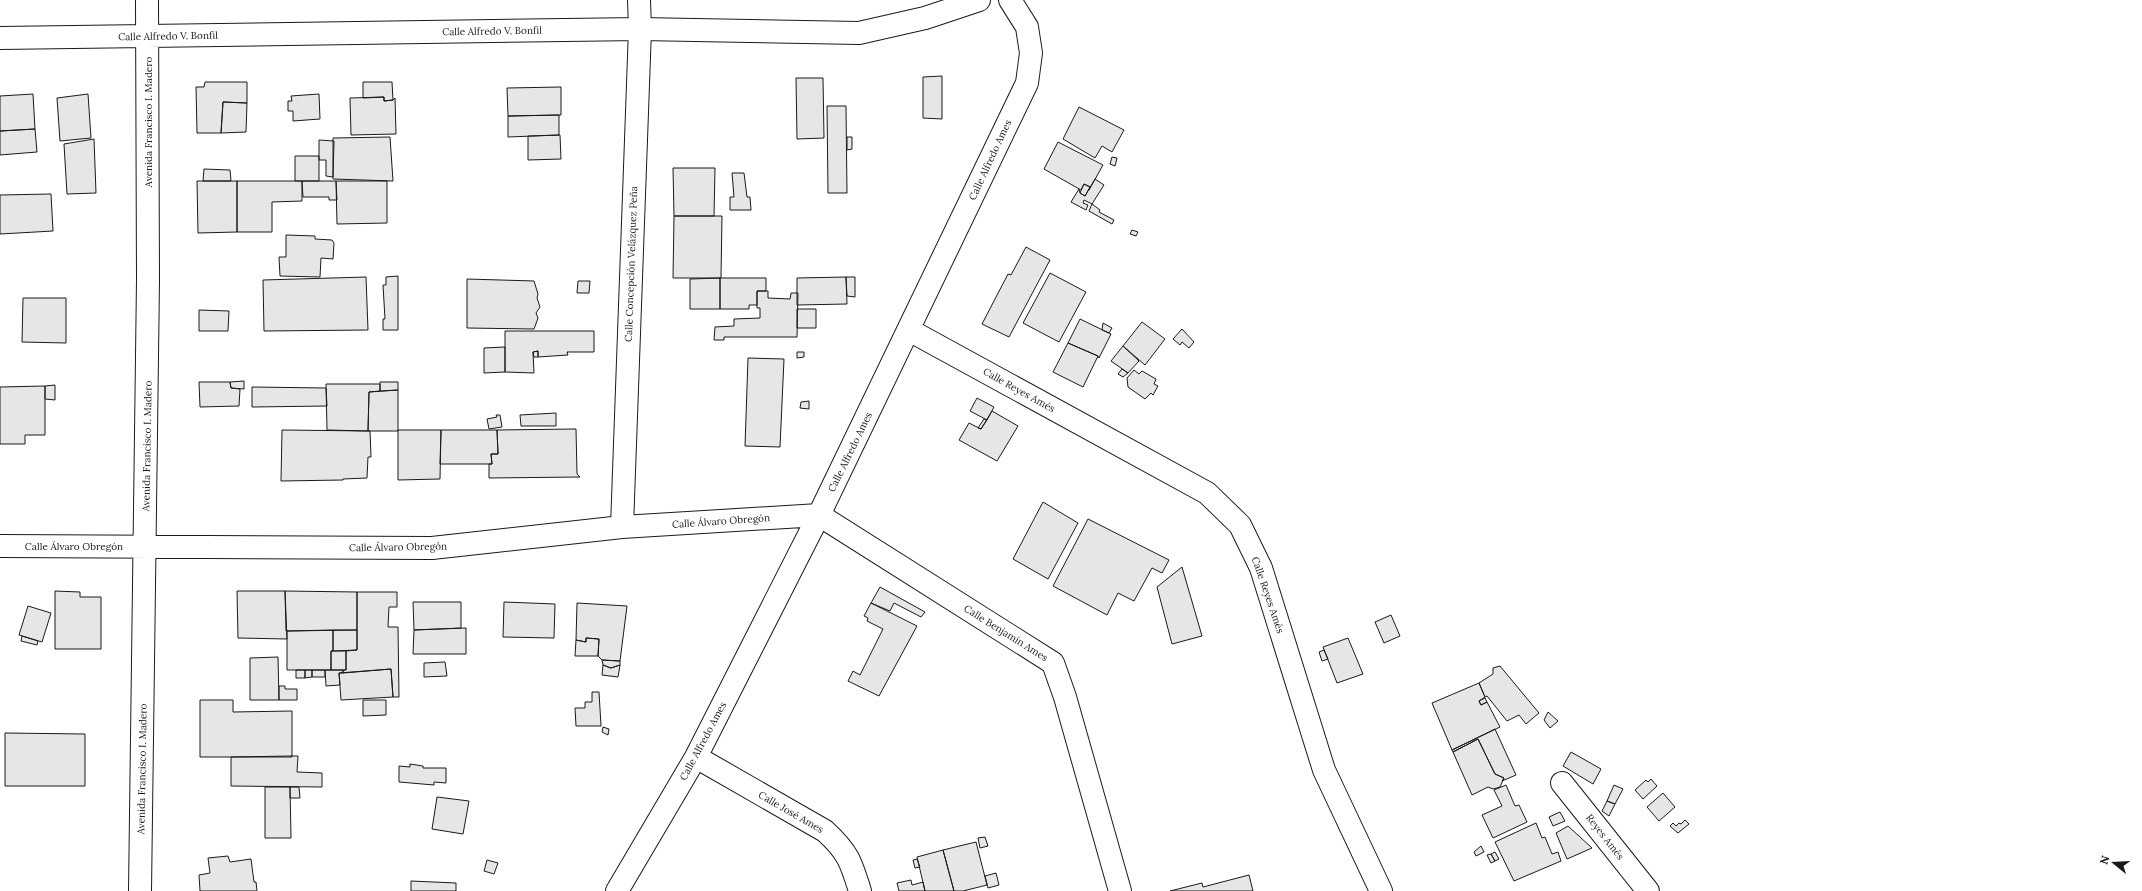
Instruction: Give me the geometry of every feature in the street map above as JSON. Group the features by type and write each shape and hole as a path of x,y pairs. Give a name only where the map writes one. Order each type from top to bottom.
{"street":[{"name":"Avenida Francisco I. Madero","path":"140,891 146,546 148,280 147,0"},
{"name":"Calle Concepción Velázquez Peña","path":"622,527 640,29 639,0"},
{"name":"Calle Alfredo V. Bonfil","path":"0,38 640,29 860,33 925,18 979,0"},
{"name":"Calle Alfredo Ames","path":"617,891 696,757 819,515 1027,82 1031,53 1027,27 1010,0"},
{"name":"Calle Reyes Amés","path":"909,330 1207,493 1240,525 1261,568 1324,770 1381,891"},
{"name":"Calle Álvaro Obregón","path":"0,546 432,548 622,527 819,515"},
{"name":"Calle Benjamín Ames","path":"819,515 1053,663 1065,696 1120,891"},
{"name":"Calle José Ames","path":"696,757 825,831 841,845 851,861 860,891"},
{"name":"Reyes Amés","path":"1562,783 1648,891"}],"building":[{"path":"942,76 942,119 923,118 923,77"},
{"path":"796,78 823,78 824,138 797,139"},
{"path":"205,82 247,82 247,103 223,102 221,133 197,133 196,87 204,87"},
{"path":"363,82 392,82 393,100 384,101 384,97 363,98"},
{"path":"561,87 561,115 508,116 507,88"},
{"path":"33,94 35,129 0,131 0,96"},
{"path":"88,94 91,138 60,141 57,98"},
{"path":"319,94 320,119 293,121 293,111 288,111 288,101 292,101 291,96"},
{"path":"384,97 384,101 393,100 395,98 396,134 351,135 350,98"},
{"path":"223,102 247,103 246,132 221,133"},
{"path":"827,106 846,106 847,193 828,193"},
{"path":"1079,107 1124,130 1112,152 1102,146 1095,158 1063,139"},
{"path":"559,115 559,135 508,137 508,116"},
{"path":"35,129 37,152 0,155 0,131"},
{"path":"560,135 561,159 528,160 528,136"},
{"path":"390,137 393,181 333,179 333,138"},
{"path":"847,137 852,137 852,149 847,150"},
{"path":"94,139 96,193 67,194 64,144"},
{"path":"319,140 334,141 333,177 326,176 326,160 319,160"},
{"path":"1058,142 1103,165 1089,190 1090,187 1084,184 1081,190 1044,169"},
{"path":"295,156 319,156 319,181 295,181"},
{"path":"1112,157 1117,158 1115,166 1110,164"},
{"path":"673,168 715,168 714,216 674,216"},
{"path":"204,169 230,170 231,181 203,181"},
{"path":"732,173 744,173 747,197 750,197 751,210 730,210 730,197 734,197"},
{"path":"1095,179 1104,185 1092,204 1084,200 1083,203 1088,205 1086,210 1071,202 1079,189 1080,193 1085,196"},
{"path":"197,181 237,181 237,232 198,233"},
{"path":"237,181 302,181 302,201 272,202 272,232 237,232"},
{"path":"302,181 336,181 337,200 329,200 329,197 303,197"},
{"path":"336,181 387,181 387,223 337,224"},
{"path":"1084,184 1090,187 1085,196 1080,193"},
{"path":"51,194 53,231 0,234 0,195"},
{"path":"1092,204 1100,210 1099,212 1114,220 1112,224 1089,211"},
{"path":"674,216 722,216 721,278 673,278"},
{"path":"1132,230 1138,232 1136,236 1130,234"},
{"path":"286,235 315,236 315,239 332,240 334,243 333,259 321,258 320,277 280,276 279,257 286,257"},
{"path":"1026,247 1050,260 1009,337 982,324 1008,274 1011,275"},
{"path":"1050,273 1086,292 1059,342 1023,323"},
{"path":"398,276 398,330 383,330 383,319 385,319 383,285 386,285 386,277"},
{"path":"366,277 368,330 264,331 263,280"},
{"path":"846,277 855,277 855,297 847,296"},
{"path":"846,277 847,304 797,305 797,278"},
{"path":"720,278 766,278 766,291 757,291 757,305 749,305 749,309 720,309"},
{"path":"720,278 720,309 690,309 690,279"},
{"path":"467,279 534,281 540,307 536,313 538,318 534,329 467,328"},
{"path":"578,281 590,281 589,293 577,293"},
{"path":"757,291 768,291 768,298 790,299 791,293 798,293 797,337 724,337 724,340 714,340 715,327 734,326 734,319 760,318 760,308 757,308"},
{"path":"23,298 66,298 66,343 22,342"},
{"path":"797,309 816,309 816,328 797,328"},
{"path":"199,310 229,311 228,331 199,331"},
{"path":"1080,319 1111,334 1099,358 1098,356 1068,343"},
{"path":"1142,322 1165,339 1145,365 1123,346"},
{"path":"1103,323 1112,328 1109,333 1102,330"},
{"path":"1182,329 1194,342 1189,348 1182,342 1180,345 1173,339"},
{"path":"505,331 594,331 594,352 567,352 568,355 538,357 538,351 533,352 534,373 505,372"},
{"path":"1068,343 1098,356 1083,387 1053,372"},
{"path":"1123,346 1139,361 1128,373 1111,361"},
{"path":"505,347 505,372 484,373 484,348"},
{"path":"538,351 538,357 534,357 533,352"},
{"path":"797,352 804,352 804,357 797,358"},
{"path":"748,358 784,359 780,447 745,446"},
{"path":"1122,369 1128,373 1123,377 1118,374"},
{"path":"1134,370 1139,374 1142,371 1156,379 1154,384 1158,386 1153,395 1151,393 1145,399 1128,387 1127,378"},
{"path":"244,381 244,389 231,388 230,382"},
{"path":"199,382 230,382 231,388 240,389 239,406 200,407"},
{"path":"380,382 398,382 398,390 380,391"},
{"path":"326,384 380,384 380,391 369,392 368,431 327,430"},
{"path":"55,385 55,400 45,399 45,386"},
{"path":"45,386 45,435 25,435 25,444 0,444 0,387"},
{"path":"252,387 326,388 327,406 252,407"},
{"path":"398,390 398,431 368,431 369,392"},
{"path":"977,398 994,407 987,420 970,411"},
{"path":"809,401 809,409 800,408 801,402"},
{"path":"992,411 1018,426 997,461 959,440 969,423 981,429"},
{"path":"556,413 556,426 521,426 520,415"},
{"path":"496,415 500,415 502,427 489,429 487,419 497,417"},
{"path":"984,419 987,420 981,429 978,428"},
{"path":"576,429 577,474 580,477 489,478 489,464 492,464 491,454 498,454 497,430"},
{"path":"282,430 370,431 371,457 368,457 367,478 281,481"},
{"path":"398,430 441,430 440,479 398,480"},
{"path":"441,430 497,430 498,454 491,454 492,464 440,464"},
{"path":"1043,502 1078,523 1048,579 1013,559"},
{"path":"1088,519 1169,560 1162,573 1152,568 1134,601 1118,593 1107,615 1053,586"},
{"path":"1182,567 1202,636 1172,644 1157,587"},
{"path":"880,587 925,612 921,617 894,603 890,611 871,603"},
{"path":"55,591 80,592 80,597 101,597 101,649 55,649"},
{"path":"237,591 285,591 287,639 238,638"},
{"path":"285,591 357,592 357,630 286,631"},
{"path":"357,592 397,592 397,607 389,607 388,627 398,627 399,697 393,697 391,669 343,673 343,670 346,670 346,651 357,650"},
{"path":"413,602 461,602 461,628 414,630"},
{"path":"504,602 555,604 554,638 503,637"},
{"path":"577,603 627,606 620,661 602,660 598,656 599,639 586,638 586,642 576,640"},
{"path":"871,603 917,626 879,696 848,681 853,671 860,675 883,629 867,621 868,618 864,616"},
{"path":"28,606 51,613 42,642 19,635"},
{"path":"1391,615 1400,636 1384,643 1375,622"},
{"path":"466,628 466,654 413,654 414,630"},
{"path":"333,630 357,630 357,650 333,651"},
{"path":"333,630 331,670 287,670 287,631"},
{"path":"22,636 38,641 37,645 21,641"},
{"path":"586,638 599,639 598,656 575,656 576,640 586,642"},
{"path":"1348,638 1363,674 1337,683 1323,647"},
{"path":"1324,650 1328,659 1322,661 1319,652"},
{"path":"331,651 346,651 346,670 331,670"},
{"path":"278,657 279,700 250,700 250,658"},
{"path":"602,660 620,661 620,665 611,668 603,665"},
{"path":"445,662 447,676 424,677 424,663"},
{"path":"603,665 611,668 620,665 618,677 602,675"},
{"path":"1500,666 1539,713 1526,724 1519,715 1507,721 1487,696 1485,697 1479,683 1493,674 1493,668"},
{"path":"391,669 393,697 341,700 339,673"},
{"path":"296,670 305,670 305,678 296,678"},
{"path":"305,670 312,670 312,677 305,678"},
{"path":"312,670 325,670 325,677 312,677"},
{"path":"325,670 343,670 343,673 339,673 340,685 326,686"},
{"path":"1479,683 1485,697 1479,701 1481,705 1487,702 1500,727 1452,750 1432,703"},
{"path":"279,686 285,686 285,689 297,689 297,700 279,700"},
{"path":"592,692 599,692 601,726 576,726 575,708 585,708 585,702 592,702"},
{"path":"1485,698 1487,702 1481,705 1479,701"},
{"path":"200,700 233,700 233,712 292,711 292,757 200,757"},
{"path":"363,700 386,700 386,715 363,716"},
{"path":"1548,712 1558,721 1550,728 1544,720"},
{"path":"603,727 609,729 608,735 602,732"},
{"path":"1495,729 1516,775 1502,781 1504,778 1495,774 1478,739 1453,752 1452,750"},
{"path":"5,733 85,734 85,786 5,786"},
{"path":"1478,739 1495,774 1504,778 1500,787 1493,789 1488,787 1472,795 1453,752"},
{"path":"1571,752 1601,769 1593,784 1563,766"},
{"path":"298,756 297,772 322,773 322,787 231,786 231,757"},
{"path":"410,764 423,766 423,768 446,768 446,783 434,782 434,785 399,782 399,766 410,767"},
{"path":"1651,779 1657,786 1643,799 1635,790 1646,780 1648,782"},
{"path":"1506,785 1515,806 1519,805 1527,822 1493,838 1482,815 1502,806 1494,790"},
{"path":"1614,785 1623,789 1615,804 1607,801"},
{"path":"265,787 290,787 291,838 265,838"},
{"path":"290,787 299,787 300,798 290,798"},
{"path":"1663,793 1675,807 1659,821 1647,807"},
{"path":"437,797 469,801 463,834 432,829"},
{"path":"1607,801 1615,804 1609,816 1602,811"},
{"path":"1560,812 1565,821 1553,826 1549,817"},
{"path":"1685,820 1689,824 1678,833 1670,826 1673,823 1676,826 1679,823 1681,824"},
{"path":"1536,823 1542,838 1545,837 1552,854 1558,852 1561,861 1514,881 1495,842"},
{"path":"1568,826 1592,848 1567,859 1556,833"},
{"path":"985,837 988,846 980,848 978,838"},
{"path":"976,842 987,885 963,891 954,891 943,850"},
{"path":"1481,846 1484,852 1476,856 1474,852"},
{"path":"943,850 954,891 925,891 917,857"},
{"path":"1495,852 1499,859 1495,861 1491,854"},
{"path":"1491,854 1495,861 1491,863 1487,855"},
{"path":"228,856 230,862 251,859 254,882 256,882 257,891 200,891 199,875 210,873 208,858"},
{"path":"917,859 920,867 915,868 913,860"},
{"path":"487,860 498,863 494,874 484,871"},
{"path":"996,873 999,885 988,888 985,876"},
{"path":"1249,875 1253,891 1170,891 1202,883 1203,887"},
{"path":"911,880 912,885 923,882 925,891 899,891 897,883"},
{"path":"411,881 456,883 456,891 411,891"}]}
